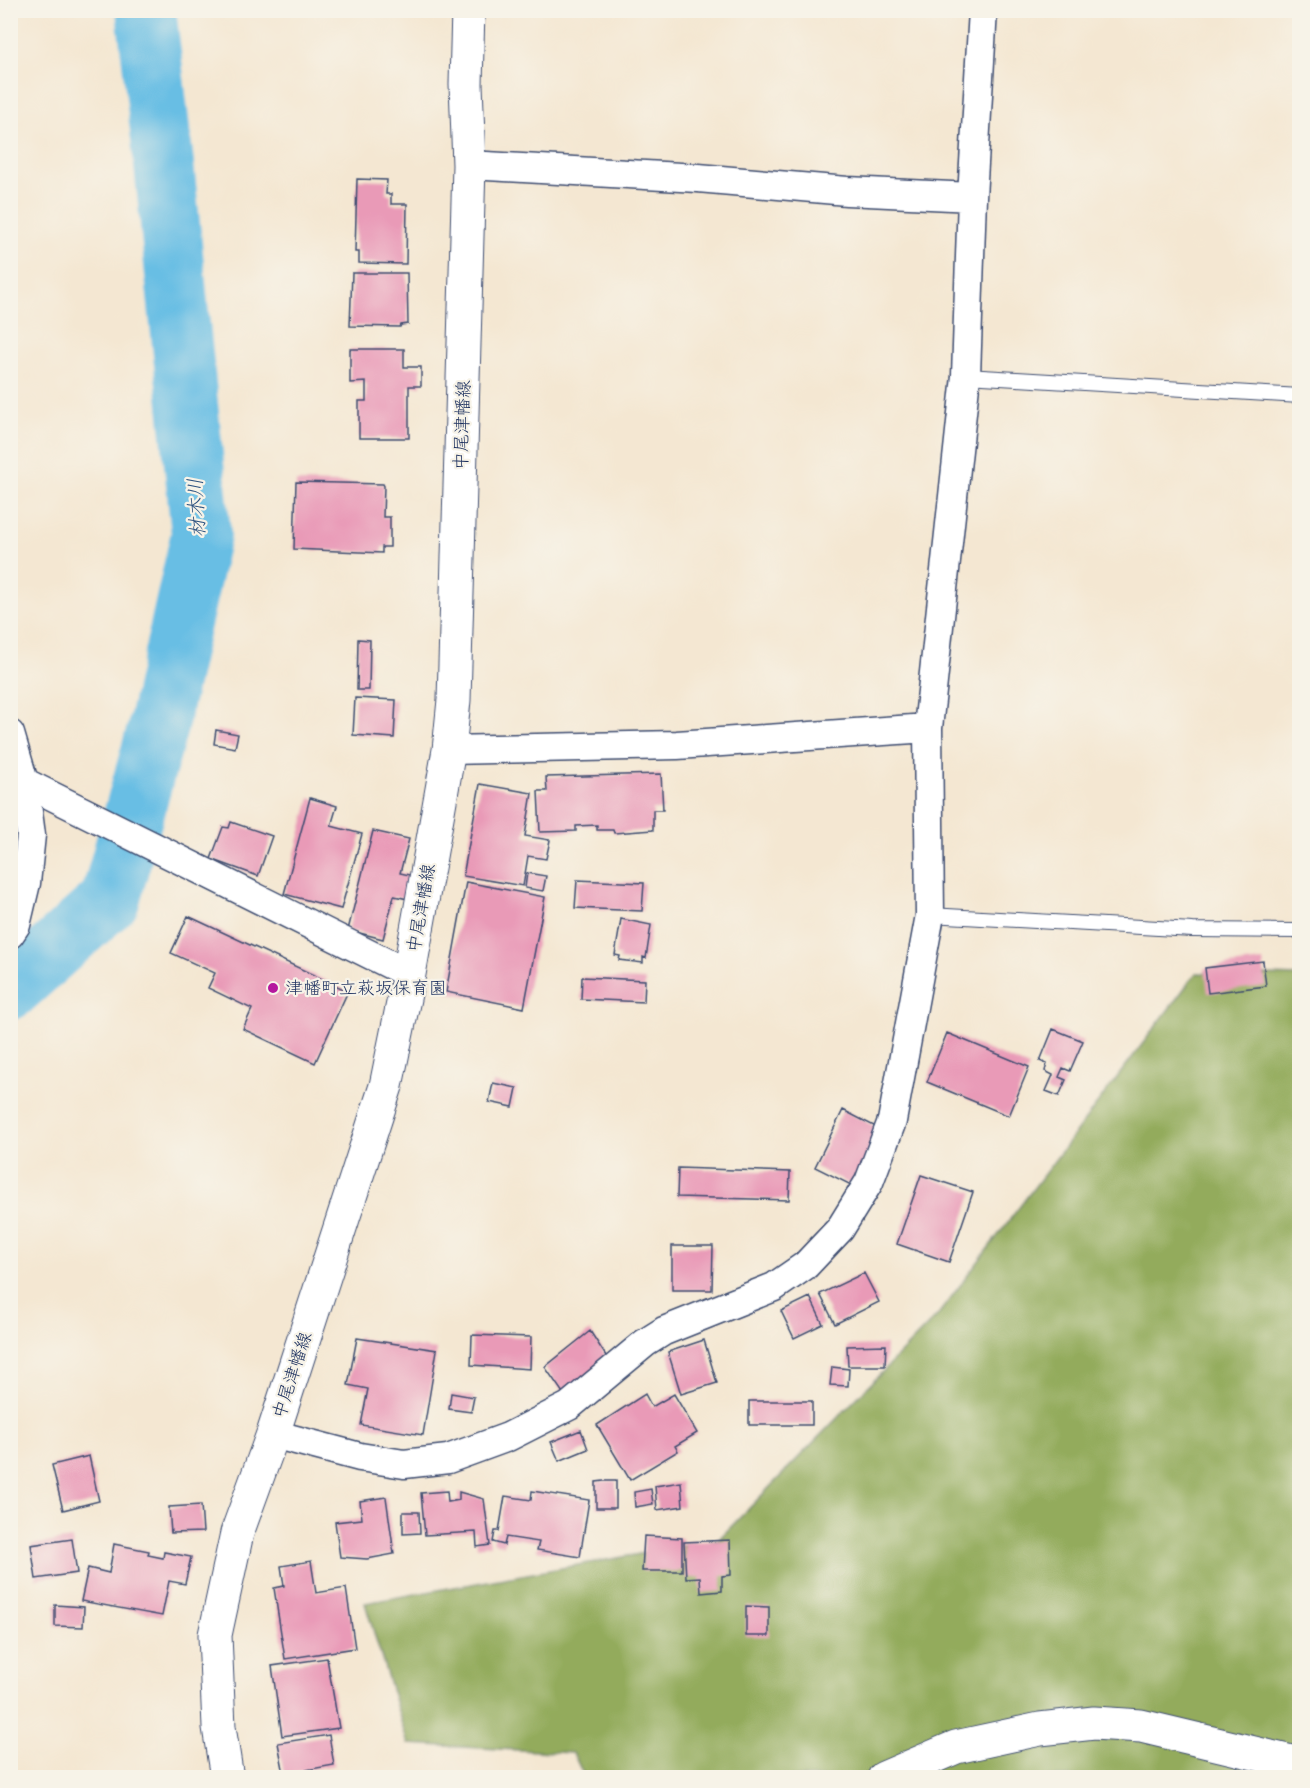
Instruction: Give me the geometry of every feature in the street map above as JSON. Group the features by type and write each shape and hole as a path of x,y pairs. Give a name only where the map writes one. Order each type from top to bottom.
{"main road":[{"name":"中尾津幡線","path":"226,1778 219,1727 215,1635 237,1533 273,1434 386,1086 409,974 449,750 454,700 469,165 466,84 468,10"},
{"path":"884,1778 956,1747 1040,1729 1094,1723 1141,1726 1299,1764"}],"street":[{"path":"273,1434 360,1457 404,1464 448,1460 508,1437 569,1406 645,1343 664,1331 774,1287 806,1266 840,1229 869,1182 892,1121 930,915 928,728 966,376 972,197 983,10"},
{"path":"469,165 698,178 847,191 972,197"},
{"path":"449,750 678,745 928,728"},
{"path":"10,734 24,782 31,835 26,883 16,925 10,934"},
{"path":"24,782 409,974"}],"lane":[{"path":"966,376 1299,396"},
{"path":"930,915 1193,930 1299,931"}],"green space":[{"path":"1196,973 1299,976 1299,1777 585,1778 573,1753 408,1744 365,1603 718,1540 937,1316"}],"building":[{"path":"357,179 387,180 386,194 391,194 391,204 407,204 406,264 359,263 359,252 355,252"},
{"path":"352,273 407,273 408,324 400,327 350,326"},
{"path":"350,349 404,349 404,367 421,367 421,386 409,386 409,438 359,438 359,401 366,401 366,382 350,383"},
{"path":"296,482 383,484 383,517 390,517 390,547 382,547 382,553 294,549"},
{"path":"358,639 370,640 369,690 357,690"},
{"path":"355,698 396,700 394,738 353,735"},
{"path":"216,730 238,734 235,748 214,744"},
{"path":"661,774 663,810 653,810 653,830 614,833 613,830 597,830 597,825 576,826 576,831 540,832 538,791 547,791 546,777"},
{"path":"480,784 532,793 525,836 550,840 546,859 528,856 523,886 463,876"},
{"path":"310,798 337,806 331,826 362,834 341,909 284,894"},
{"path":"231,822 272,836 258,876 211,859 223,827 229,828"},
{"path":"373,831 409,839 400,873 414,876 408,899 394,896 383,939 348,930"},
{"path":"527,873 546,876 543,891 525,888"},
{"path":"577,880 644,883 642,911 575,908"},
{"path":"466,882 545,897 524,1008 446,992"},
{"path":"188,916 348,991 315,1063 243,1029 252,1009 208,988 215,973 171,953"},
{"path":"621,919 651,925 646,958 643,957 643,963 619,960 620,956 615,955"},
{"path":"1263,961 1266,986 1208,993 1205,968"},
{"path":"582,977 645,980 644,1002 581,999"},
{"path":"1053,1029 1083,1041 1070,1071 1063,1068 1059,1077 1066,1080 1059,1096 1046,1091 1053,1075 1045,1071 1047,1064 1040,1061"},
{"path":"947,1033 1029,1067 1009,1116 927,1082"},
{"path":"493,1083 517,1088 513,1107 489,1102"},
{"path":"843,1110 878,1128 857,1188 815,1167"},
{"path":"678,1168 790,1172 789,1200 677,1197"},
{"path":"921,1175 973,1192 949,1262 897,1244"},
{"path":"672,1246 713,1246 712,1290 672,1290"},
{"path":"864,1273 879,1302 835,1324 820,1294"},
{"path":"810,1297 823,1324 794,1338 781,1311"},
{"path":"590,1331 606,1356 604,1368 565,1396 545,1367"},
{"path":"472,1335 531,1337 530,1369 471,1365"},
{"path":"357,1338 437,1350 423,1435 361,1425 368,1389 348,1385"},
{"path":"704,1340 717,1383 681,1394 668,1352"},
{"path":"886,1345 885,1366 848,1366 847,1346"},
{"path":"832,1367 849,1369 848,1386 830,1385"},
{"path":"451,1393 474,1397 471,1412 449,1409"},
{"path":"645,1394 652,1407 674,1394 697,1433 675,1446 678,1451 630,1480 597,1425"},
{"path":"749,1401 812,1401 812,1425 749,1425"},
{"path":"581,1430 588,1449 559,1461 551,1442"},
{"path":"89,1456 99,1501 63,1510 52,1465"},
{"path":"616,1481 616,1508 596,1508 596,1482"},
{"path":"681,1482 683,1506 657,1510 655,1486"},
{"path":"651,1489 653,1504 635,1507 634,1492"},
{"path":"447,1491 448,1502 459,1500 459,1492 484,1499 490,1545 477,1547 476,1532 425,1535 421,1493"},
{"path":"532,1491 589,1500 580,1557 537,1550 539,1542 506,1537 504,1545 493,1542 495,1531 499,1531 505,1496 531,1500"},
{"path":"386,1497 394,1554 367,1559 340,1557 335,1522 362,1519 360,1501"},
{"path":"201,1505 203,1532 171,1533 169,1507"},
{"path":"403,1512 419,1512 420,1533 403,1534"},
{"path":"644,1536 682,1538 682,1571 642,1571"},
{"path":"72,1539 77,1573 36,1579 31,1545"},
{"path":"730,1540 731,1575 722,1576 722,1591 701,1593 700,1577 686,1578 684,1542"},
{"path":"114,1544 149,1551 148,1555 163,1558 164,1552 191,1557 185,1584 169,1581 162,1616 81,1601 88,1568 109,1573"},
{"path":"311,1561 316,1593 346,1588 355,1648 285,1659 274,1588 284,1586 281,1566"},
{"path":"55,1605 84,1607 83,1627 55,1626"},
{"path":"746,1606 769,1607 769,1636 746,1636"},
{"path":"327,1658 339,1728 282,1736 272,1666"},
{"path":"329,1735 334,1765 284,1774 278,1743"}],"waterway":[{"name":"材木川","path":"10,990 110,900 158,726 201,534 164,164 146,10"}],"place":[{"name":"津幡町立萩坂保育園","path":"273,988"}]}
